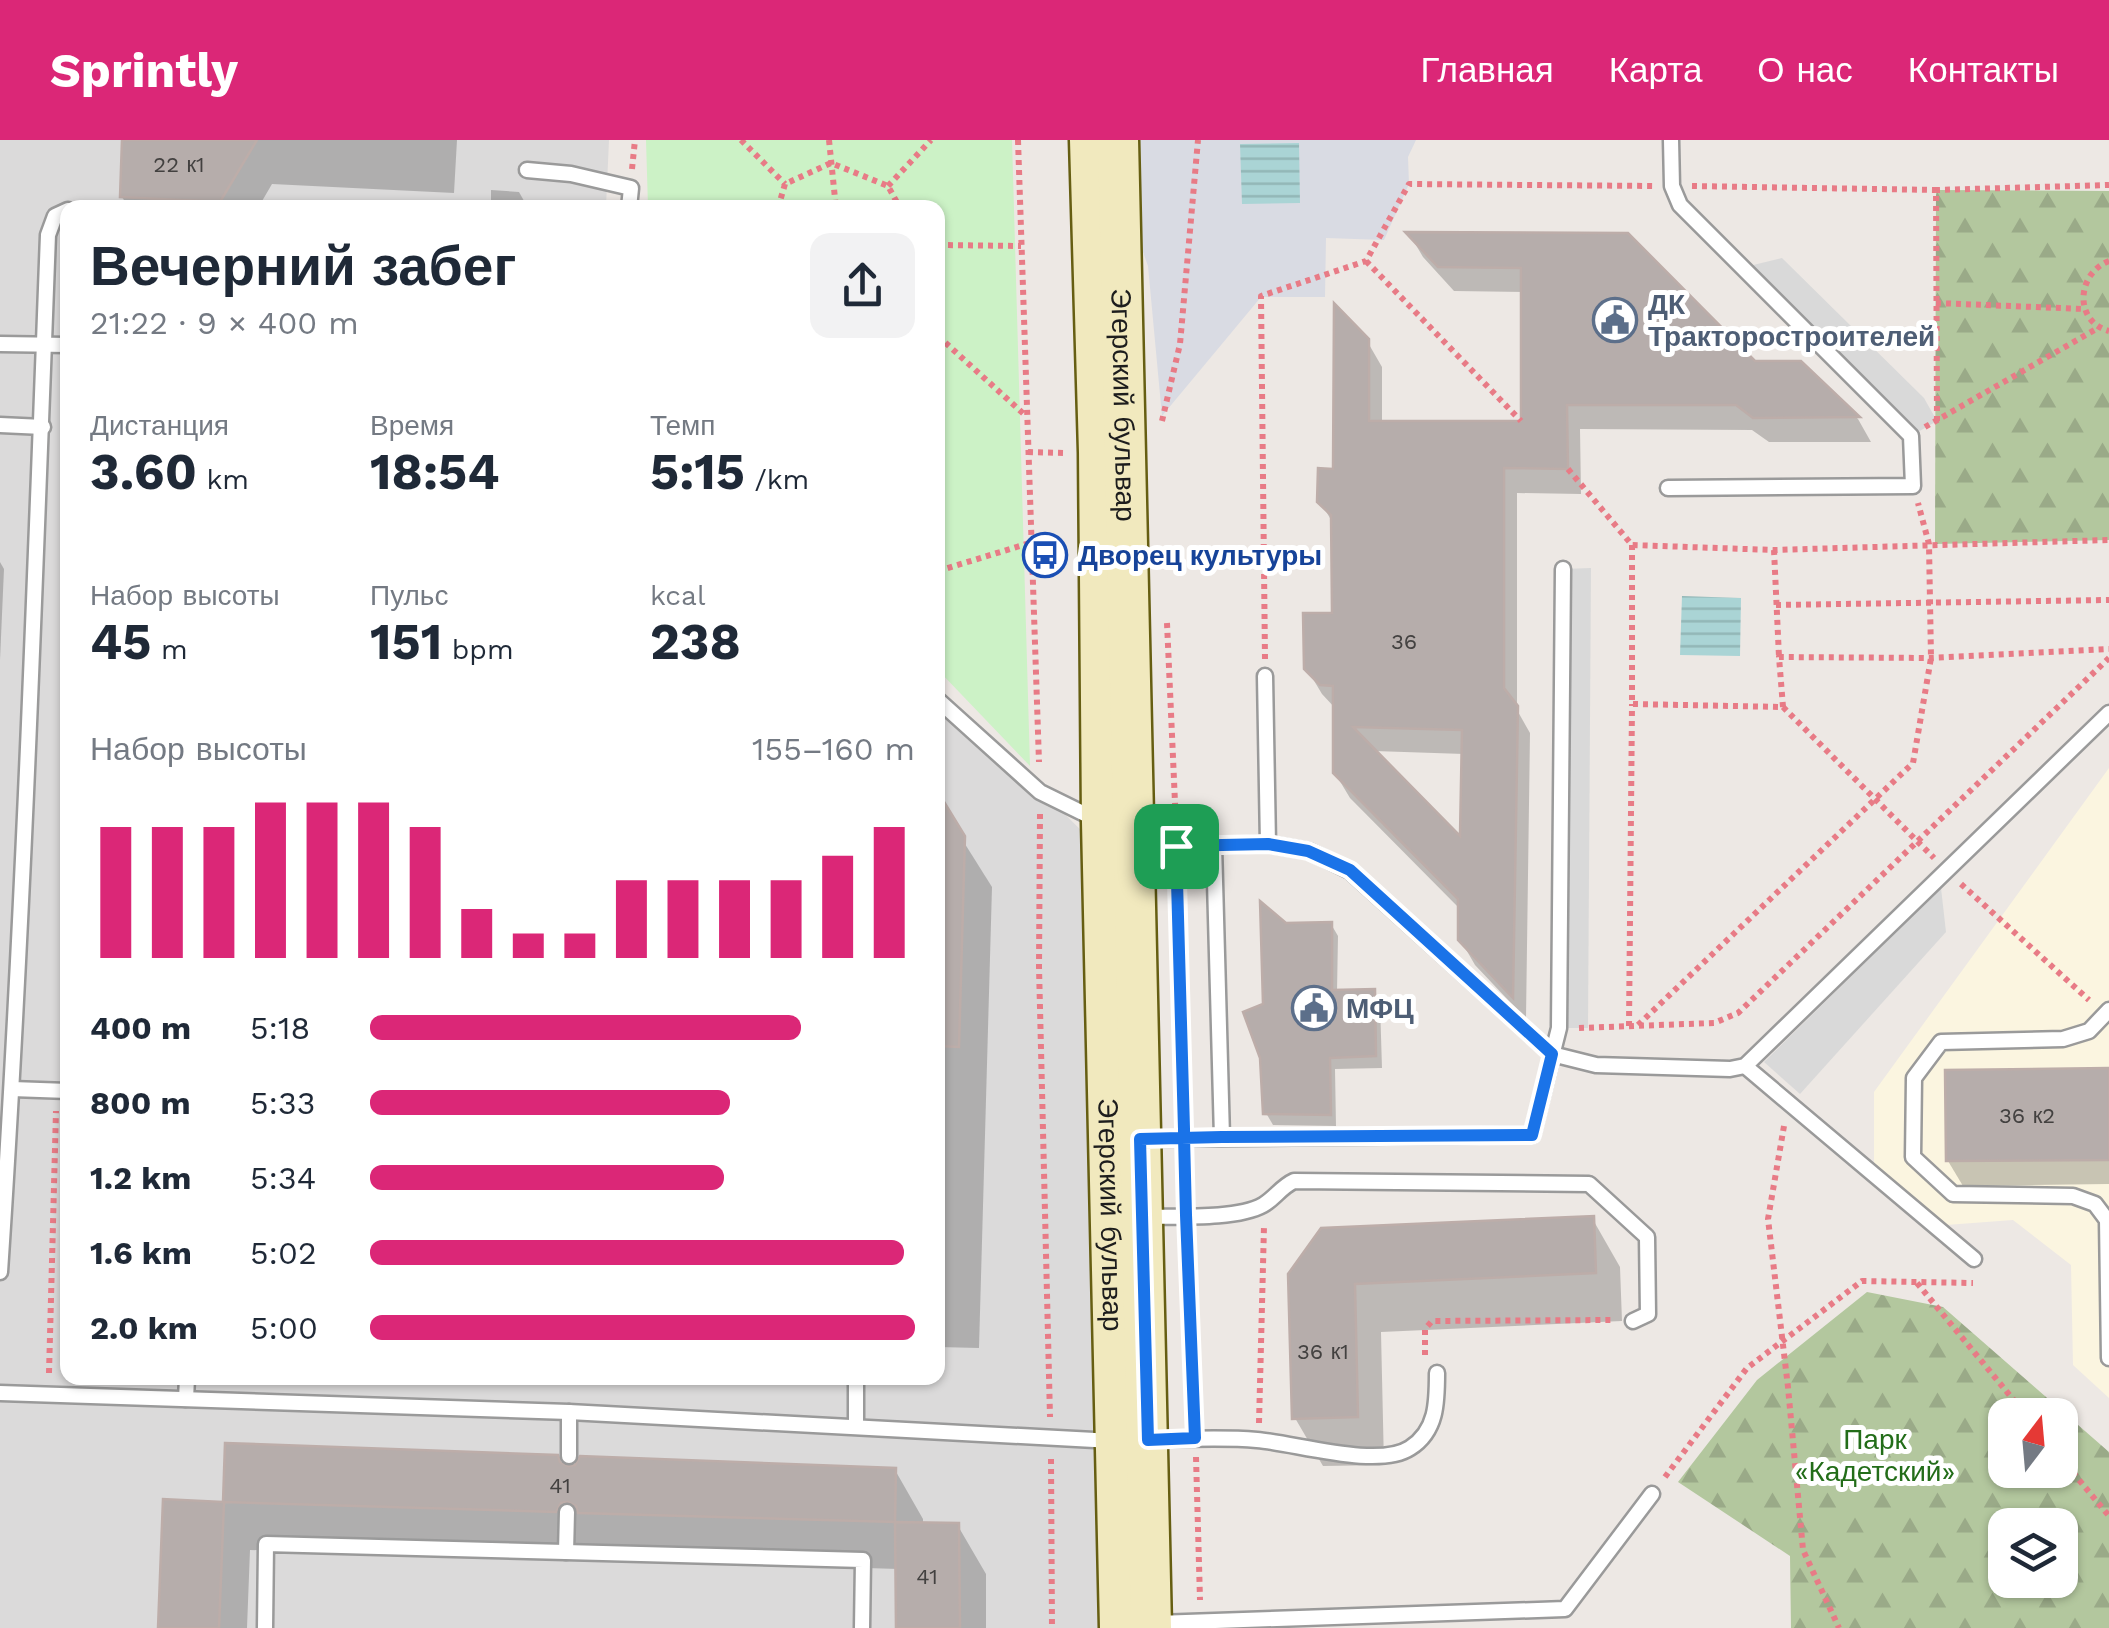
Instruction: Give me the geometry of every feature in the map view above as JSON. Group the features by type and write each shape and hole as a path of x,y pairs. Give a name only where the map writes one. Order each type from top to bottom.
{"main road":[{"name":"Эгерский бульвар","path":"1090,140 1099,452 1118,835 1141,1626"},
{"name":"Эгерский бульвар","path":"1118,140 1128,452 1118,835"}],"lane":[{"path":"1668,488 1913,486 1911,436 1680,205 1672,186 1671,140"},
{"path":"527,170 571,174 631,188 630,200"},
{"path":"0,1272 43,427 48,235 55,216 60,214"},
{"path":"0,344 60,345"},
{"path":"0,426 43,427"},
{"path":"1125,1139 1532,1135 1559,1028 1563,569"},
{"path":"1266,676 1268,844"},
{"path":"945,706 1040,792 1118,835 1176,846 1268,844 1308,851 1350,870 1552,1054 1596,1065 1730,1070 1745,1066 2109,714"},
{"path":"1214,846 1222,1137"},
{"path":"2109,1010 2089,1031 2062,1039 1940,1042 1914,1078 1913,1158 1952,1194 2073,1196 2095,1204 2107,1220 2109,1358"},
{"path":"1745,1066 1974,1259"},
{"path":"12,1089 60,1091"},
{"path":"1128,1218 1244,1212 1264,1204 1280,1187 1294,1181 1589,1184 1648,1237 1648,1314 1633,1320"},
{"path":"0,1393 569,1412 856,1425 1051,1440 1258,1440 1380,1456 1408,1450 1428,1430 1437,1406 1438,1373"},
{"path":"186,1399 187,1385"},
{"path":"856,1385 856,1425"},
{"path":"569,1412 569,1456"},
{"path":"1141,1626 1565,1608 1652,1494"},
{"path":"566,1552 567,1512"},
{"path":"266,1628 266,1544 863,1560 862,1628"}],"path":[{"path":"742,140 784,184"},
{"path":"830,140 835,200"},
{"path":"888,186 931,140"},
{"path":"1018,140 1040,792 1039,967 1052,1628"},
{"path":"1161,434 1180,344 1198,140"},
{"path":"784,184 832,164 888,186 896,200"},
{"path":"780,200 784,184"},
{"path":"1266,676 1261,296 1366,261 1409,184"},
{"path":"1937,420 1936,190 2109,185"},
{"path":"945,245 1021,246"},
{"path":"2109,260 2096,266 2082,286 2084,309 2098,328 2109,331"},
{"path":"1366,261 1521,421"},
{"path":"1936,303 2084,309"},
{"path":"1911,436 2098,328"},
{"path":"945,342 1027,417"},
{"path":"1028,452 1082,453"},
{"path":"1568,469 1632,545 1633,1026"},
{"path":"1633,1026 1913,763 1931,658 1931,603 1929,544 1913,486"},
{"path":"1632,545 1774,550 2109,540"},
{"path":"945,570 1033,542"},
{"path":"1632,704 1783,708 1774,550"},
{"path":"1776,606 2109,600"},
{"path":"1167,605 1200,1623"},
{"path":"1778,657 1931,658 2109,649"},
{"path":"1559,1028 1714,1022 1738,1012 2109,658"},
{"path":"1788,1104 1768,1219 1803,1550 1839,1628"},
{"path":"48,1394 60,1134"},
{"path":"1258,1440 1264,1204"},
{"path":"1652,1494 1747,1368 1862,1280 1979,1283 1974,1259"},
{"path":"1916,1282 2012,1398"},
{"path":"1438,1373 1425,1355 1424,1329 1432,1321 1633,1320"},
{"path":"2078,1479 2109,1516"}],"shaded area":[{"path":"0,140 609,140 606,200 60,200 60,1385 945,1385 945,696 1092,841 1100,1628 0,1628"},
{"path":"1133,140 1416,140 1408,157 1409,184 1384,240 1326,238 1325,297 1261,297 1162,416 1148,266 1133,224"},
{"path":"1782,258 1924,398 1937,421 1911,436 1745,267"},
{"path":"1591,568 1588,1028 1559,1028 1563,569"},
{"path":"2109,768 2109,1398 2073,1365 2071,1265 2013,1220 1946,1225 1874,1163 1874,1092"},
{"path":"1941,888 1946,932 1800,1094 1764,1062"}],"green space":[{"path":"646,140 1012,140 1030,766 945,677 945,200 648,200"},
{"path":"1936,190 2109,191 2109,540 1935,544"},
{"name":"Парк «Кадетский»","path":"1867,1292 1943,1307 2047,1398 1988,1398 1988,1488 2078,1488 2078,1425 2109,1452 2109,1628 1791,1628 1790,1556 1678,1482 1757,1380"}],"water":[{"path":"1299,143 1300,203 1242,204 1240,144"},
{"path":"1682,596 1741,598 1740,656 1680,655"}],"building":[{"path":"122,140 257,140 221,200 120,197"},
{"path":"1405,232 1628,233 1755,361 1801,361 1860,417 1753,418 1736,405 1567,405 1568,469 1504,468 1504,688 1518,706 1513,998 1458,940 1458,899 1333,773 1333,686 1320,685 1304,669 1303,613 1332,613 1331,515 1317,502 1318,468 1333,469 1334,303 1369,339 1369,421 1521,421 1521,268 1438,267","holes":["1353,727 1462,730 1460,836"]},
{"path":"945,803 965,836 959,1047 945,1046"},
{"name":"МФЦ","path":"1260,901 1286,923 1332,922 1332,990 1375,989 1376,1056 1330,1058 1331,1115 1263,1114 1260,1058 1243,1012 1263,1004"},
{"path":"2109,1068 2109,1160 1946,1161 1945,1070"},
{"path":"1594,1216 1596,1273 1355,1284 1358,1417 1292,1419 1288,1274 1321,1228"},
{"path":"225,1443 558,1455 560,1462 568,1466 575,1465 580,1456 896,1468 895,1522 578,1513 576,1506 568,1502 561,1503 556,1512 224,1502 219,1628 158,1628 163,1499 223,1502"},
{"path":"895,1522 959,1523 960,1628 896,1628"}],"place":[{"name":"ДК Тракторостроителей","path":"1615,320"},
{"name":"Дворец культуры","path":"1045,555"},
{"name":"МФЦ","path":"1314,1008"}],"route":[{"path":"1176,846 1184,1137 1186,1202 1186,1215 1195,1438 1148,1440 1140,1139 1184,1137 1532,1135 1552,1054 1350,870 1308,851 1268,844 1176,846"}]}
